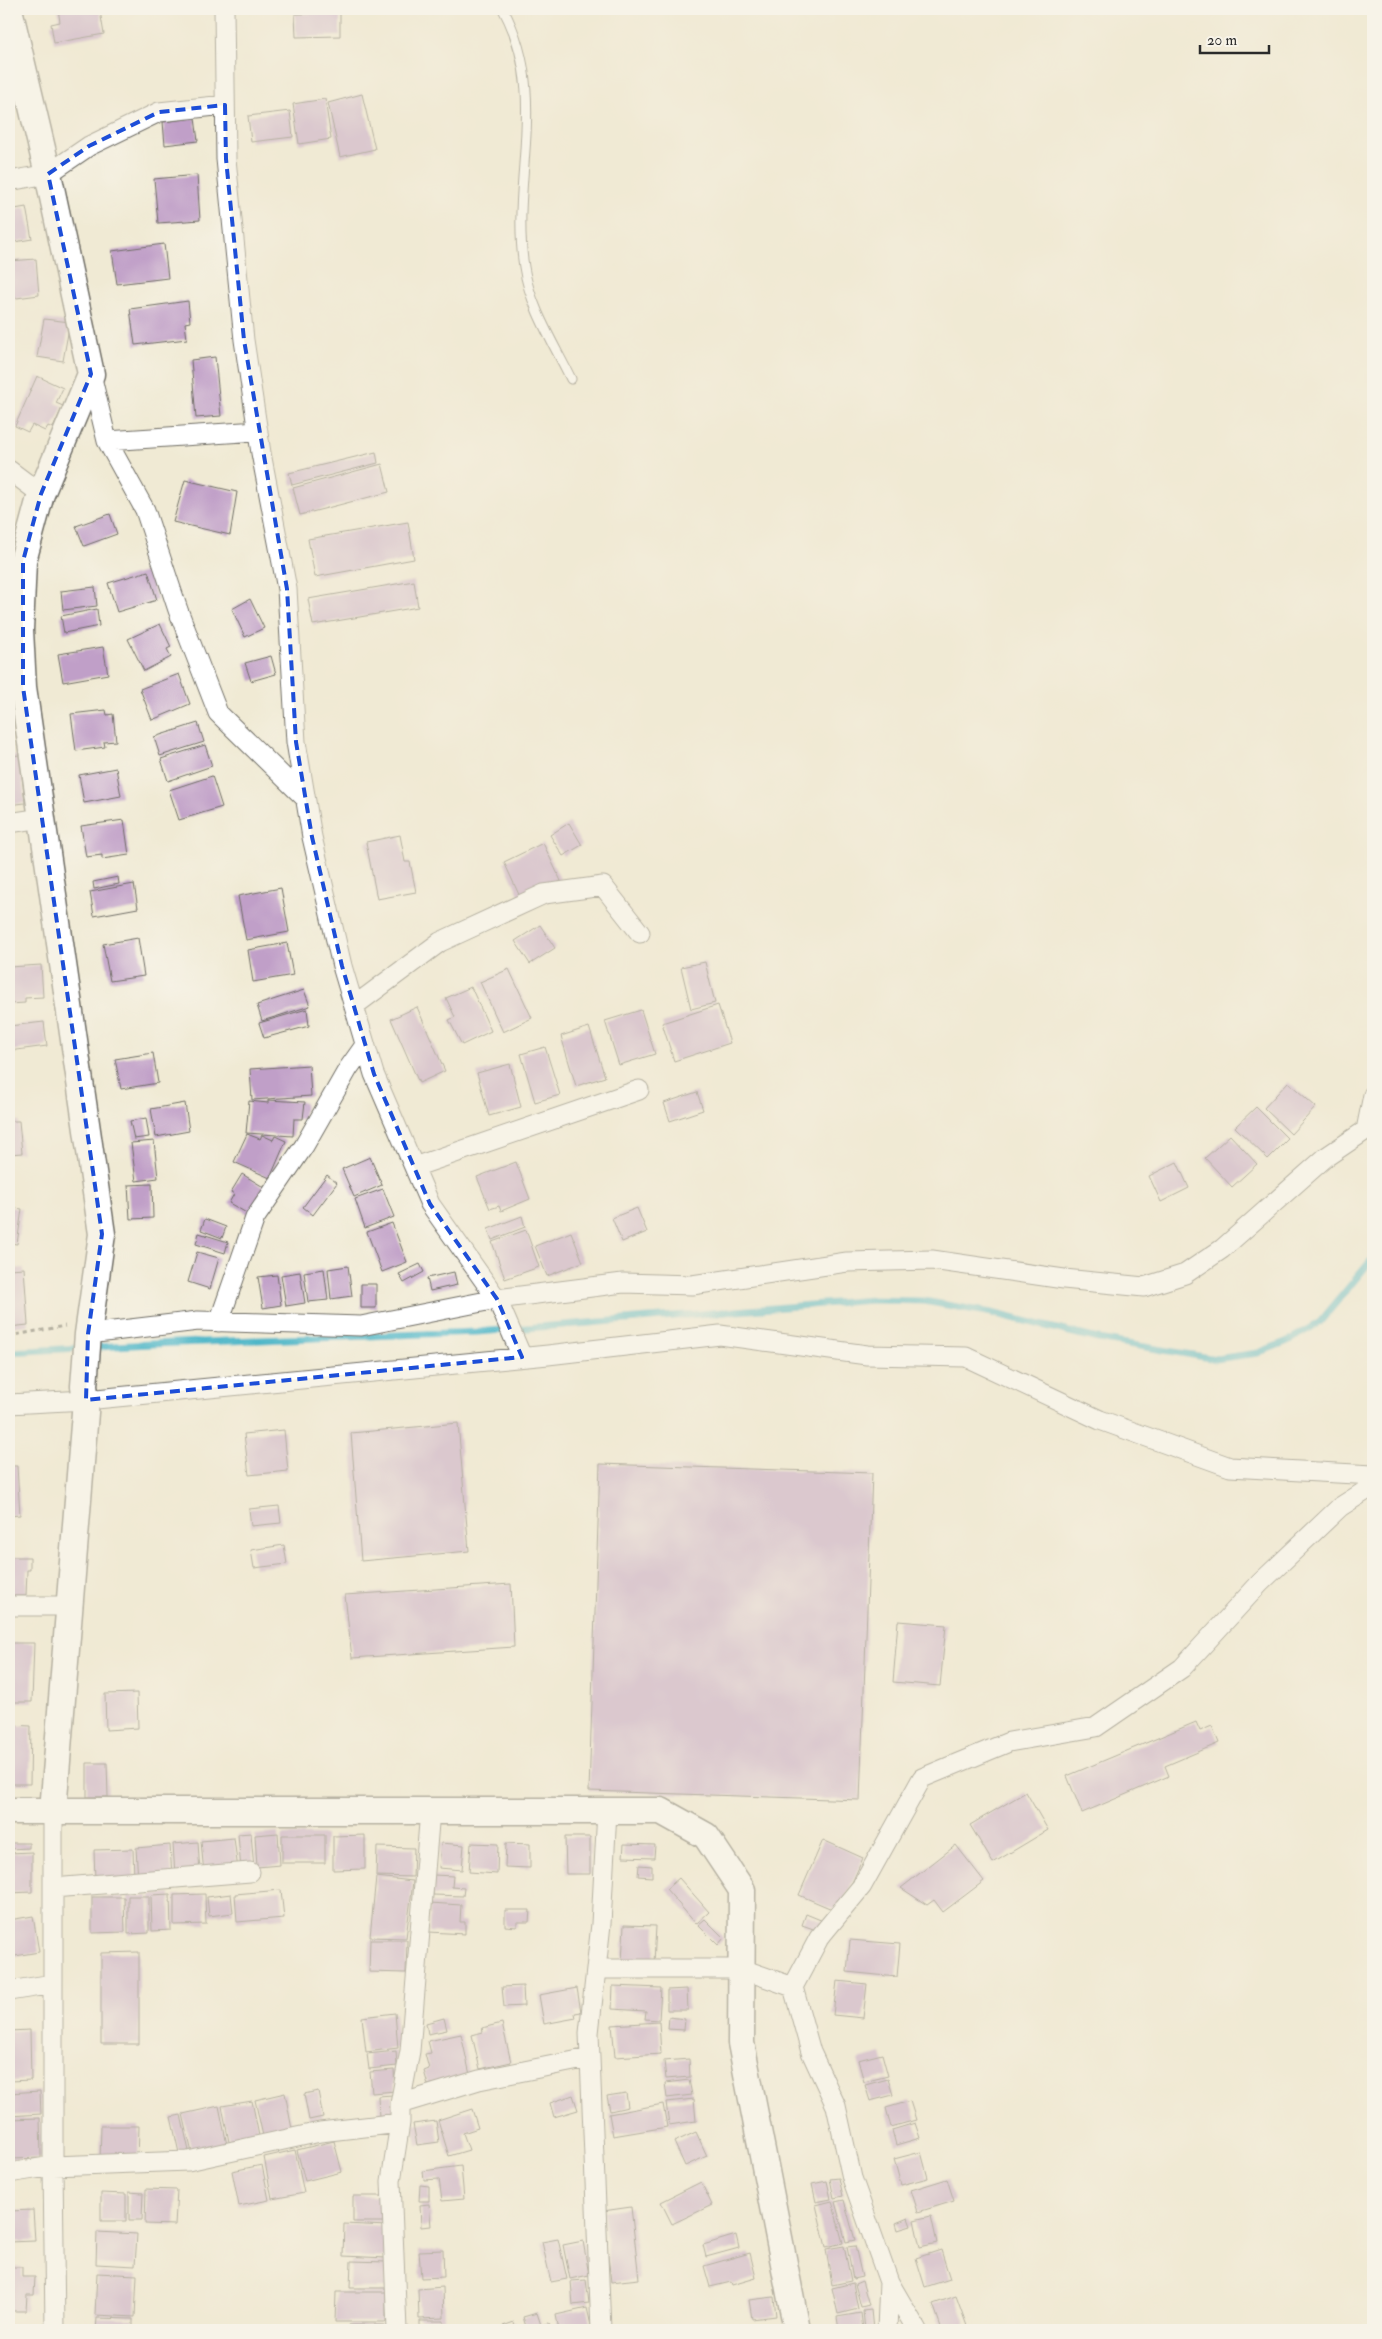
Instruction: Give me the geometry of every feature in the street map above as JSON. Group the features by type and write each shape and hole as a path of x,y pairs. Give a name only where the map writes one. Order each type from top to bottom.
{"street":[{"path":"9,9 48,174 107,441 146,510 178,610 218,713 305,798"},
{"path":"224,9 228,178 244,340 258,431 287,589 296,742 314,846 354,1006 374,1074 430,1204 500,1305 519,1349"},
{"path":"9,181 48,174 89,146 159,112 225,105"},
{"path":"55,2330 52,2166 53,1811 70,1606 89,1328 102,1234 14,631 23,561 41,494 91,374"},
{"path":"107,441 258,431"},
{"path":"9,470 41,494"},
{"path":"9,823 42,818"},
{"path":"354,1006 440,942 544,894 602,886 640,933"},
{"path":"219,1322 256,1218 304,1146 348,1069 365,1045"},
{"path":"414,1167 639,1090"},
{"path":"89,1328 198,1321 361,1326 500,1305 623,1283 692,1285 847,1262 922,1260 1064,1280 1144,1286 1185,1274 1222,1249 1326,1157 1366,1130 1373,1096"},
{"path":"9,1404 85,1393 519,1349 720,1335 867,1355 966,1357 1100,1420 1230,1467 1373,1475"},
{"path":"917,2330 889,2282 852,2178 836,2106 811,2052 793,1987 819,1938 862,1886 922,1778 1009,1742 1096,1727 1182,1668 1267,1576 1340,1507 1373,1486"},
{"path":"9,1606 70,1606"},
{"path":"9,1811 661,1811 706,1836 742,1890 741,2043 798,2330"},
{"path":"397,2330 391,2181 410,2051 430,1811"},
{"path":"600,2330 589,2033 596,1969 607,1811"},
{"path":"53,1888 250,1872"},
{"path":"596,1969 742,1969 793,1987"},
{"path":"9,1991 53,1984"},
{"path":"9,2172 52,2166 188,2161 400,2114 479,2080 589,2058"},
{"path":"887,2330 889,2282"}],"lane":[{"path":"503,9 516,40 527,91 528,115 522,228 524,269 535,304 571,379"}],"path":[{"path":"9,1336 89,1328"}],"highlighted area":[{"path":"225,105 226,159 244,340 287,589 296,742 312,837 342,966 374,1074 430,1204 497,1299 522,1357 86,1400 88,1334 102,1234 23,687 23,561 41,494 91,374 48,174 89,146 159,112"}],"building":[{"path":"58,9 105,9 100,11 104,34 54,43 51,24 60,22"},
{"path":"340,13 340,36 296,37 295,14"},
{"path":"362,94 375,149 340,157 328,103"},
{"path":"325,99 331,139 299,144 293,104"},
{"path":"290,111 293,137 251,142 248,116"},
{"path":"195,118 198,141 165,145 163,122"},
{"path":"197,175 200,220 158,223 154,179"},
{"path":"26,207 32,239 9,243 9,210"},
{"path":"164,244 168,278 117,284 112,251"},
{"path":"36,259 39,295 9,299 9,261"},
{"path":"188,301 190,322 185,323 187,339 135,345 130,309"},
{"path":"44,319 70,322 63,361 37,357"},
{"path":"215,357 221,416 196,418 191,360"},
{"path":"37,376 63,388 56,403 63,406 53,428 48,426 45,431 32,425 28,432 15,426"},
{"path":"376,452 378,463 292,485 289,473"},
{"path":"382,464 389,492 300,515 293,488"},
{"path":"185,480 237,492 230,535 173,522"},
{"path":"110,514 117,534 84,546 76,526"},
{"path":"408,522 414,559 315,577 308,539"},
{"path":"148,571 157,600 117,612 108,583"},
{"path":"414,581 418,607 313,625 308,599"},
{"path":"95,587 97,606 63,610 61,591"},
{"path":"250,599 264,628 245,637 232,609"},
{"path":"97,609 99,626 64,633 61,616"},
{"path":"160,624 171,647 167,649 171,657 144,671 128,639"},
{"path":"103,647 108,674 63,682 58,654"},
{"path":"271,656 276,674 251,681 245,663"},
{"path":"179,674 190,704 152,720 140,689"},
{"path":"106,710 107,715 113,714 116,741 104,742 105,747 76,751 71,714"},
{"path":"198,723 204,742 160,756 154,737"},
{"path":"205,745 212,766 168,781 161,759"},
{"path":"20,755 25,803 9,805 9,756"},
{"path":"116,768 121,796 84,803 79,775"},
{"path":"212,776 222,807 179,820 169,790"},
{"path":"124,820 129,855 102,859 102,855 86,857 81,826"},
{"path":"569,823 582,845 563,856 550,835"},
{"path":"400,835 405,862 410,862 416,892 377,899 366,842"},
{"path":"543,843 561,881 521,899 504,862"},
{"path":"118,877 119,884 94,889 93,882"},
{"path":"134,884 138,908 94,916 90,892"},
{"path":"281,888 289,932 246,940 238,896"},
{"path":"540,925 555,948 530,964 515,941"},
{"path":"138,938 144,976 110,981 103,944"},
{"path":"287,943 293,975 253,982 248,950"},
{"path":"705,962 715,1003 691,1009 681,967"},
{"path":"41,965 43,997 25,998 25,1003 9,1004 9,967"},
{"path":"509,969 532,1018 503,1032 480,982"},
{"path":"471,987 491,1031 462,1045 449,1020 455,1017 446,998"},
{"path":"304,990 310,1006 262,1021 257,1005"},
{"path":"718,1005 730,1043 674,1061 662,1023"},
{"path":"417,1007 445,1071 419,1083 391,1019"},
{"path":"307,1009 309,1026 264,1038 259,1023"},
{"path":"641,1010 655,1054 619,1065 605,1021"},
{"path":"44,1022 47,1046 9,1051 9,1026"},
{"path":"589,1027 605,1077 576,1086 561,1036"},
{"path":"545,1047 560,1095 535,1102 521,1054"},
{"path":"153,1053 158,1083 121,1089 115,1059"},
{"path":"510,1064 521,1107 489,1116 477,1073"},
{"path":"309,1065 311,1096 252,1100 250,1069"},
{"path":"1288,1082 1316,1107 1291,1134 1264,1108"},
{"path":"697,1092 703,1110 670,1121 664,1103"},
{"path":"268,1100 305,1102 303,1119 294,1119 293,1136 246,1133 249,1101 268,1103"},
{"path":"185,1103 189,1131 156,1137 151,1109"},
{"path":"1256,1107 1288,1139 1268,1159 1235,1127"},
{"path":"146,1118 149,1137 134,1139 130,1121"},
{"path":"9,1121 19,1121 22,1153 9,1154"},
{"path":"247,1134 260,1139 262,1135 273,1140 275,1136 286,1141 270,1178 234,1162"},
{"path":"1230,1135 1257,1164 1232,1187 1205,1158"},
{"path":"154,1141 158,1178 136,1181 131,1143"},
{"path":"370,1157 382,1185 354,1197 342,1169"},
{"path":"516,1162 530,1199 501,1211 499,1206 490,1209 477,1177"},
{"path":"1177,1162 1189,1188 1161,1202 1149,1176"},
{"path":"242,1174 265,1188 250,1215 229,1203 234,1194 231,1192"},
{"path":"327,1175 337,1183 313,1215 303,1207"},
{"path":"152,1184 153,1218 130,1219 128,1185"},
{"path":"383,1189 394,1217 365,1228 355,1199"},
{"path":"9,1207 22,1209 17,1244 9,1243"},
{"path":"637,1208 647,1232 622,1242 612,1218"},
{"path":"522,1216 525,1227 492,1240 488,1229"},
{"path":"205,1219 226,1227 222,1238 201,1230"},
{"path":"392,1223 407,1262 382,1272 367,1232"},
{"path":"526,1230 539,1267 505,1279 492,1242"},
{"path":"571,1232 583,1262 547,1276 535,1246"},
{"path":"199,1233 228,1242 225,1253 196,1244"},
{"path":"197,1252 219,1258 210,1289 188,1282"},
{"path":"420,1264 424,1272 404,1283 399,1274"},
{"path":"348,1266 352,1296 331,1299 328,1269"},
{"path":"24,1268 28,1325 9,1327 9,1269"},
{"path":"324,1269 328,1300 308,1302 304,1272"},
{"path":"300,1272 305,1303 286,1306 281,1275"},
{"path":"454,1272 457,1285 430,1291 427,1278"},
{"path":"277,1275 281,1305 263,1308 258,1277"},
{"path":"361,1284 376,1284 376,1308 361,1308"},
{"path":"458,1423 469,1551 361,1561 351,1433"},
{"path":"284,1430 288,1471 249,1475 244,1434"},
{"path":"9,1461 11,1461 11,1466 17,1466 20,1515 9,1516"},
{"path":"600,1464 872,1473 860,1800 589,1791"},
{"path":"279,1506 281,1523 251,1526 249,1509"},
{"path":"284,1545 287,1564 254,1568 251,1550"},
{"path":"9,1557 30,1557 30,1570 27,1570 26,1596 9,1596"},
{"path":"511,1584 514,1647 352,1658 345,1595"},
{"path":"898,1621 946,1625 940,1686 893,1682"},
{"path":"9,1643 34,1643 32,1702 9,1702"},
{"path":"137,1693 138,1728 106,1730 105,1694"},
{"path":"1196,1722 1200,1731 1212,1726 1219,1743 1165,1766 1169,1776 1082,1813 1067,1776"},
{"path":"9,1725 31,1726 30,1784 9,1784"},
{"path":"87,1763 107,1763 108,1797 87,1797"},
{"path":"1026,1792 1048,1830 993,1863 970,1825"},
{"path":"251,1833 254,1869 241,1870 238,1834"},
{"path":"278,1833 280,1865 257,1867 255,1835"},
{"path":"282,1835 325,1835 325,1863 282,1863"},
{"path":"365,1835 365,1869 333,1870 333,1836"},
{"path":"565,1837 590,1837 590,1874 566,1874"},
{"path":"234,1838 238,1870 204,1874 201,1841"},
{"path":"823,1840 863,1858 839,1912 799,1895"},
{"path":"198,1842 200,1874 175,1876 173,1844"},
{"path":"9,1843 29,1843 29,1848 9,1849"},
{"path":"441,1843 464,1845 462,1870 439,1868"},
{"path":"471,1843 498,1844 497,1874 469,1872"},
{"path":"506,1843 530,1844 530,1868 505,1867"},
{"path":"624,1844 655,1845 654,1858 623,1857"},
{"path":"170,1845 172,1877 138,1880 136,1848"},
{"path":"956,1845 984,1881 943,1912 934,1900 927,1905 901,1888"},
{"path":"377,1847 414,1848 413,1877 376,1876"},
{"path":"133,1849 134,1879 95,1880 94,1850"},
{"path":"32,1852 32,1892 9,1893 9,1853"},
{"path":"639,1865 652,1866 652,1877 638,1876"},
{"path":"434,1875 453,1876 452,1887 464,1888 463,1896 433,1895"},
{"path":"376,1877 413,1881 406,1938 370,1937"},
{"path":"679,1878 709,1912 696,1924 666,1889"},
{"path":"281,1890 284,1918 237,1922 235,1894"},
{"path":"170,1894 171,1930 152,1931 151,1895"},
{"path":"205,1894 206,1924 174,1925 174,1895"},
{"path":"231,1894 233,1913 209,1916 207,1897"},
{"path":"128,1896 149,1896 149,1933 128,1934"},
{"path":"92,1897 124,1897 125,1932 92,1933"},
{"path":"430,1903 461,1905 460,1922 465,1922 465,1934 429,1932"},
{"path":"505,1910 530,1910 529,1922 517,1922 517,1927 505,1926"},
{"path":"806,1914 823,1921 819,1931 802,1925"},
{"path":"33,1916 39,1952 9,1957 9,1920"},
{"path":"705,1919 724,1938 718,1945 698,1925"},
{"path":"624,1925 656,1926 654,1963 622,1962"},
{"path":"370,1940 407,1940 406,1973 369,1972"},
{"path":"850,1940 900,1944 897,1977 847,1972"},
{"path":"139,1952 139,2044 101,2044 101,1953"},
{"path":"837,1981 867,1984 863,2018 833,2015"},
{"path":"523,1986 524,2006 504,2007 502,1987"},
{"path":"613,1986 661,1988 659,2020 645,2019 646,2011 612,2009"},
{"path":"577,1988 581,2012 575,2013 576,2018 544,2024 539,1995"},
{"path":"687,1989 688,2010 667,2010 667,1990"},
{"path":"395,2013 398,2048 366,2052 362,2017"},
{"path":"669,2017 685,2019 684,2030 668,2029"},
{"path":"444,2018 447,2030 428,2034 426,2023"},
{"path":"659,2022 661,2054 615,2057 612,2025"},
{"path":"502,2023 511,2062 480,2069 472,2035 483,2032 482,2028"},
{"path":"30,2030 31,2080 9,2081 9,2031"},
{"path":"461,2034 470,2075 428,2085 424,2071 429,2069 425,2054 431,2053 428,2041"},
{"path":"396,2051 397,2066 369,2069 367,2054"},
{"path":"882,2054 888,2076 864,2082 858,2060"},
{"path":"689,2059 690,2077 666,2079 664,2061"},
{"path":"394,2070 395,2091 372,2093 370,2072"},
{"path":"888,2079 893,2095 870,2101 865,2085"},
{"path":"689,2080 692,2095 667,2098 665,2083"},
{"path":"40,2091 41,2114 9,2116 9,2093"},
{"path":"318,2091 323,2117 309,2120 304,2094"},
{"path":"285,2093 292,2129 263,2136 255,2100"},
{"path":"626,2093 628,2107 610,2111 607,2096"},
{"path":"393,2095 394,2118 379,2118 378,2096"},
{"path":"573,2095 578,2110 554,2117 550,2103"},
{"path":"694,2099 696,2121 669,2125 666,2102"},
{"path":"252,2101 259,2136 229,2142 222,2106"},
{"path":"910,2101 916,2120 891,2127 886,2108"},
{"path":"663,2104 667,2127 613,2136 609,2114"},
{"path":"219,2106 227,2145 192,2153 183,2114"},
{"path":"472,2109 478,2128 463,2133 469,2150 449,2156 438,2120"},
{"path":"181,2115 189,2151 179,2153 171,2117"},
{"path":"40,2118 41,2158 11,2159 9,2119"},
{"path":"436,2121 439,2142 417,2145 413,2124"},
{"path":"915,2123 920,2138 896,2145 892,2130"},
{"path":"101,2126 139,2126 138,2162 100,2162"},
{"path":"696,2132 707,2156 685,2166 674,2142"},
{"path":"334,2141 342,2172 305,2181 297,2150"},
{"path":"295,2150 304,2193 272,2199 264,2157"},
{"path":"921,2152 928,2178 901,2185 894,2159"},
{"path":"262,2165 269,2200 239,2206 232,2171"},
{"path":"461,2166 464,2199 442,2201 439,2179 424,2180 423,2171"},
{"path":"839,2178 843,2196 834,2198 830,2179"},
{"path":"947,2179 954,2201 918,2212 911,2190"},
{"path":"827,2181 831,2199 816,2202 812,2184"},
{"path":"701,2182 712,2205 672,2224 661,2202"},
{"path":"420,2185 429,2186 429,2201 419,2201"},
{"path":"146,2189 177,2190 175,2225 145,2224"},
{"path":"129,2192 143,2193 142,2220 129,2220"},
{"path":"101,2193 126,2194 126,2221 101,2221"},
{"path":"353,2196 387,2196 387,2222 353,2222"},
{"path":"844,2200 855,2240 846,2242 835,2202"},
{"path":"832,2201 843,2243 826,2247 816,2205"},
{"path":"429,2204 431,2226 421,2227 420,2205"},
{"path":"631,2207 639,2279 611,2282 603,2211"},
{"path":"33,2210 35,2241 9,2242 9,2211"},
{"path":"931,2216 937,2243 920,2247 914,2220"},
{"path":"908,2218 911,2226 898,2230 896,2223"},
{"path":"344,2224 388,2226 387,2258 343,2256"},
{"path":"97,2232 137,2234 135,2266 96,2264"},
{"path":"736,2235 739,2248 706,2257 703,2245"},
{"path":"558,2239 567,2279 551,2282 542,2242"},
{"path":"583,2241 589,2275 570,2279 563,2245"},
{"path":"844,2246 851,2281 832,2285 826,2249"},
{"path":"855,2246 862,2277 853,2279 847,2247"},
{"path":"443,2250 444,2277 421,2278 419,2251"},
{"path":"941,2250 950,2279 925,2287 916,2258"},
{"path":"750,2253 756,2278 732,2285 731,2282 710,2287 704,2266"},
{"path":"351,2261 387,2262 386,2288 350,2288"},
{"path":"9,2267 22,2267 22,2277 35,2277 34,2295 27,2295 26,2311 9,2311"},
{"path":"97,2273 137,2275 135,2317 95,2315"},
{"path":"586,2280 589,2303 573,2305 571,2281"},
{"path":"862,2281 869,2305 861,2307 855,2284"},
{"path":"853,2283 858,2309 838,2314 832,2288"},
{"path":"443,2287 444,2318 419,2319 418,2289"},
{"path":"336,2292 386,2292 386,2322 335,2322"},
{"path":"956,2296 967,2326 953,2330 942,2330 933,2304"},
{"path":"774,2297 776,2316 752,2319 749,2300"},
{"path":"587,2308 592,2330 559,2330 556,2315"},
{"path":"871,2310 873,2330 865,2330 863,2311"},
{"path":"537,2313 541,2325 549,2323 552,2330 527,2330 523,2317"},
{"path":"861,2313 863,2330 839,2330 837,2317"},
{"path":"97,2318 133,2319 133,2330 96,2330"},
{"path":"420,2321 444,2321 444,2330 420,2330"},
{"path":"514,2322 516,2330 504,2330 503,2326"},
{"path":"349,2325 384,2325 385,2330 349,2330"}],"waterway":[{"path":"9,1352 150,1344 477,1332 872,1300 924,1301 992,1313 1098,1339 1216,1359 1258,1353 1288,1341 1320,1322 1373,1258"}]}
